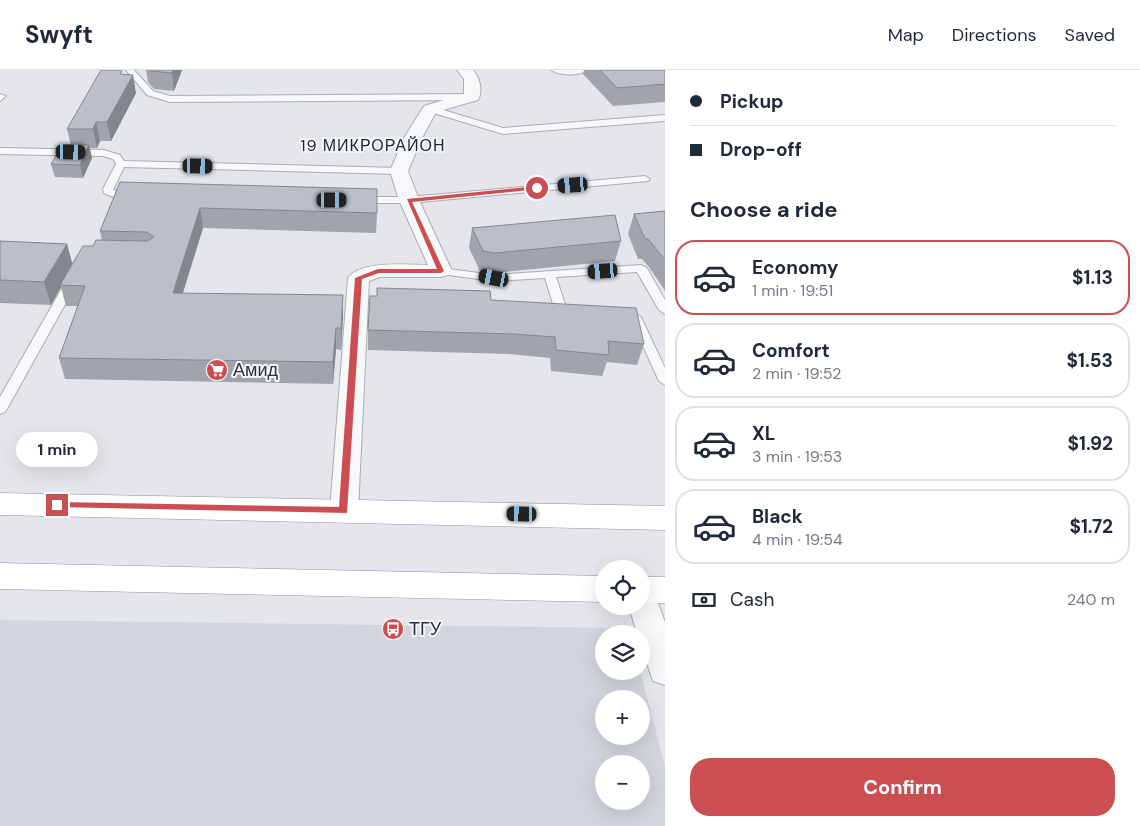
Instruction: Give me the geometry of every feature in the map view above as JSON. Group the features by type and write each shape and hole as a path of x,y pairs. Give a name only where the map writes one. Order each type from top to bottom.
{"highway":[{"path":"0,504 665,518"},
{"path":"0,576 595,589"},
{"path":"650,590 665,590"}],"street":[{"path":"344,511 359,278 378,271 441,271 409,200 400,171 413,138 430,109 472,96 472,78 464,70"},
{"path":"647,615 665,670"}],"lane":[{"path":"130,70 150,93 170,99 472,96"},
{"path":"555,70 563,72 584,70"},
{"path":"430,109 503,131 665,118"},
{"path":"0,151 104,153 117,157 121,164"},
{"path":"121,164 400,171"},
{"path":"121,164 108,189 109,193 148,196"},
{"path":"351,200 409,200 645,178"},
{"path":"441,271 494,278 641,268 665,310"},
{"path":"0,409 77,273"},
{"path":"549,274 564,317 581,317"},
{"path":"617,317 635,317 665,381"}],"shaded area":[{"path":"0,620 595,628 595,680 642,680 645,690 595,690 595,745 650,745 650,709 665,766 665,826 0,826"}],"building":[{"path":"101,70 120,70 122,71 120,74 133,75 107,122 96,122 93,129 67,129"},
{"path":"150,70 173,70 172,73"},
{"path":"600,70 665,70 665,84 617,88"},
{"path":"63,145 89,145 80,165 51,164"},
{"path":"120,182 377,189 377,213 200,208 173,293 343,295 341,328 336,328 333,362 59,358 85,286 60,285 83,246 93,246 96,240 147,241 154,237 147,232 100,231"},
{"path":"665,211 665,260 648,239 645,239 634,214"},
{"path":"615,215 621,241 495,253 483,251 472,228"},
{"path":"0,241 67,244 44,282 0,280"},
{"path":"377,288 490,291 491,300 636,308 644,344 608,341 609,355 556,350 555,337 368,330 370,296 377,296"}],"place":[{"name":"Амид","path":"217,370"},
{"name":"ТГУ","path":"393,629"}],"district":[{"name":"19 МИКРОРАЙОН","path":"373,145"}],"route":[{"path":"57,505 344,511 359,278 378,271 441,271 409,200 537,188"}]}
